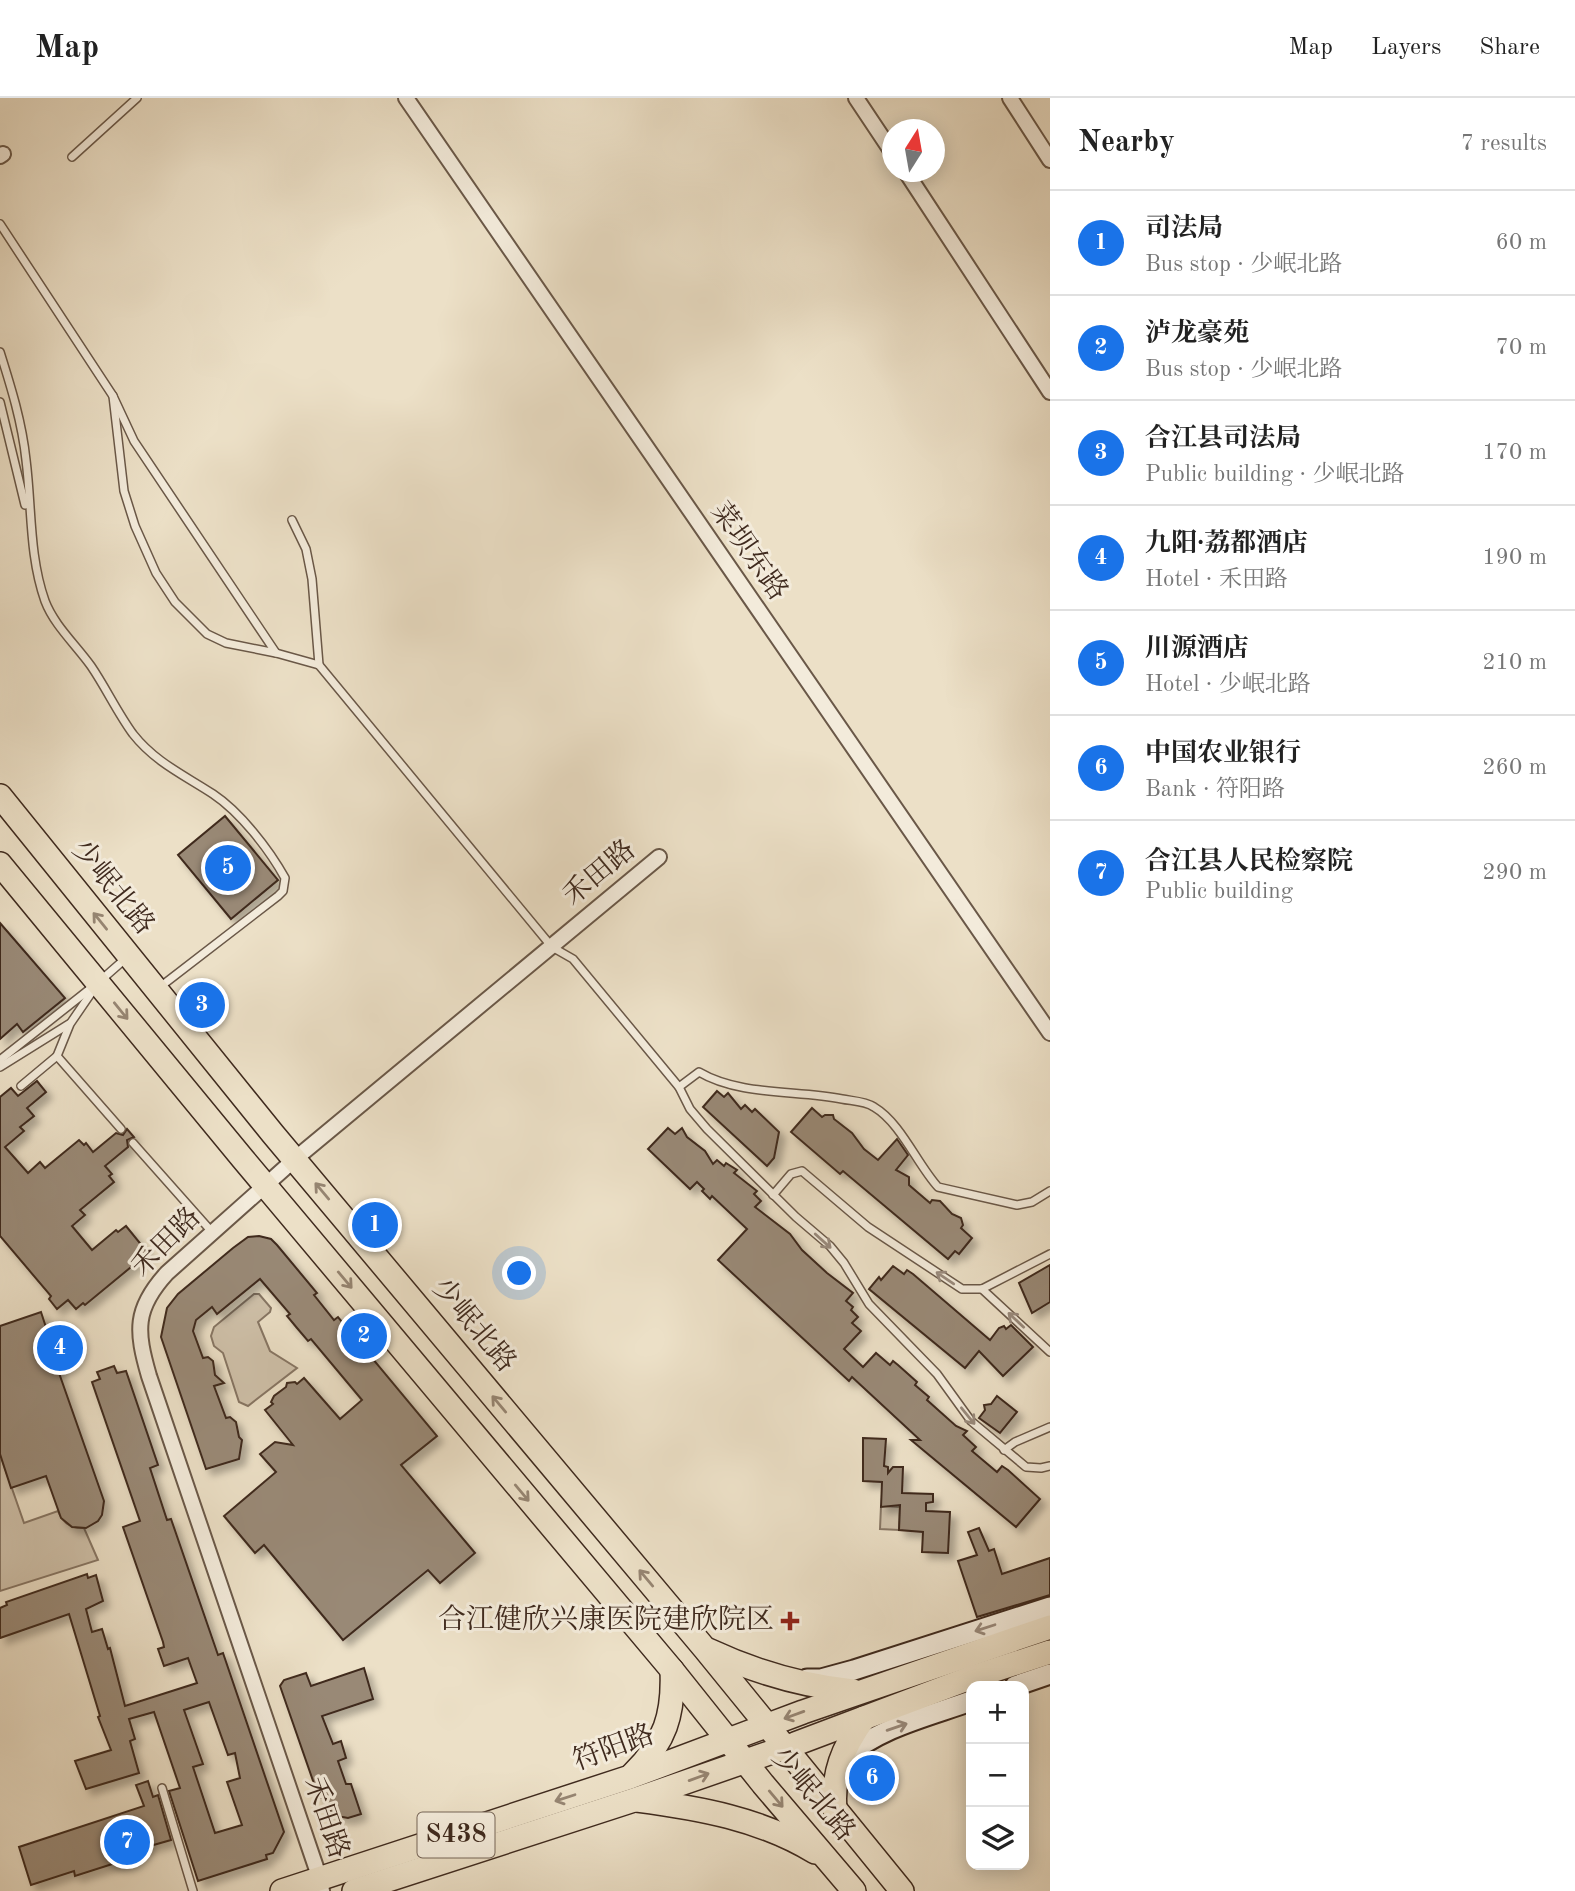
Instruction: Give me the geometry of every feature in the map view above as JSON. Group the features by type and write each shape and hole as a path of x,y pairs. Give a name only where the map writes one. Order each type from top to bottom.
{"main road":[{"name":"少岷北路","path":"0,796 295,1159 624,1551 902,1891"},
{"name":"少岷北路","path":"0,864 854,1891"},
{"path":"593,1577 624,1551"},
{"name":"符阳路","path":"282,1891 324,1887 859,1692 1050,1627"},
{"path":"705,1649 752,1668 831,1689 859,1692"},
{"name":"符阳路","path":"354,1891 634,1800 784,1748 970,1678 1050,1652"},
{"path":"630,1777 648,1759 665,1731 673,1693 672,1670"},
{"path":"835,1810 833,1791 839,1762 864,1718"},
{"path":"634,1800 726,1814 783,1835 827,1859"}],"street":[{"name":"菜坝东路","path":"406,98 1050,1033"},
{"path":"856,98 882,137"},
{"path":"1010,98 1050,160"},
{"path":"912,182 1050,392"},
{"name":"禾田路","path":"324,1887 157,1401 141,1341 141,1313 152,1289 212,1232 295,1159 659,857"},
{"path":"793,1679 821,1679 855,1670 1050,1607"},
{"path":"1029,1683 1048,1679"},
{"path":"839,1762 863,1742 883,1731 966,1703"}],"lane":[{"path":"72,157 137,98"},
{"path":"0,223 113,396 134,441 276,653"},
{"path":"0,352 22,431 29,523"},
{"path":"113,396 124,491 135,526 156,573 174,602 206,634 226,643 319,665 552,947 573,959 679,1087 690,1109 707,1129 830,1247 844,1263 869,1304 937,1374 971,1421 1026,1467 1050,1466"},
{"path":"0,402 41,585 50,612 90,666 134,734 153,756 228,805 244,821 285,878 283,891 278,896 157,989"},
{"path":"292,520 306,549 312,579 319,665"},
{"path":"0,1060 129,956"},
{"path":"21,1086 57,1056 70,1024 98,983"},
{"path":"0,1067 70,1024"},
{"path":"57,1056 121,1129"},
{"path":"679,1087 699,1072 715,1082 865,1103 875,1107 888,1121 938,1187 1017,1205 1032,1202 1050,1191"},
{"path":"133,1143 212,1232"},
{"path":"773,1195 791,1174 802,1171 868,1227 962,1289 982,1289 1050,1254"},
{"path":"982,1289 1050,1352"},
{"path":"1004,1450 1015,1442 1050,1427"},
{"path":"162,1788 193,1891"}],"shaded area":[{"path":"254,1294 259,1294 271,1308 258,1322 270,1351 297,1368 248,1406 239,1402 223,1353 214,1346 211,1336 214,1327"},
{"path":"0,1454 24,1523 58,1511 68,1524 84,1528 98,1560 0,1591"},
{"path":"881,1506 900,1507 899,1530 880,1529"}],"building":[{"path":"225,816 278,880 231,919 178,855"},
{"path":"0,923 65,998 23,1032 17,1024 0,1039"},
{"path":"37,1081 46,1092 27,1108 34,1116 20,1127 24,1131 5,1147 28,1173 40,1162 45,1168 79,1140 84,1145 86,1143 93,1152 116,1133 123,1135 127,1129 134,1137 127,1140 128,1147 105,1166 112,1174 109,1176 114,1182 80,1210 85,1215 72,1226 92,1250 116,1230 118,1232 126,1226 148,1253 85,1305 83,1303 76,1309 68,1300 57,1309 49,1299 51,1296 0,1236 0,1097 11,1088 18,1096"},
{"path":"717,1091 724,1097 728,1093 741,1109 745,1105 752,1112 755,1109 779,1132 774,1158 767,1166 703,1107"},
{"path":"812,1108 822,1117 833,1115 864,1149 878,1160 897,1139 908,1155 896,1170 909,1177 909,1185 930,1203 932,1200 940,1201 952,1214 961,1218 961,1228 972,1238 959,1254 955,1251 948,1259 843,1171 840,1174 791,1132"},
{"path":"668,1128 675,1134 682,1128 687,1137 705,1151 713,1164 717,1160 724,1166 726,1163 737,1170 734,1173 757,1191 754,1194 761,1201 755,1207 790,1234 802,1250 853,1293 846,1301 858,1317 852,1323 861,1331 844,1349 863,1367 876,1353 890,1365 893,1361 917,1382 915,1385 929,1397 927,1400 956,1426 967,1431 963,1435 976,1447 972,1451 997,1472 1002,1466 1008,1470 1040,1499 1016,1527 911,1440 920,1440 852,1377 849,1381 718,1260 747,1229 712,1196 710,1199 697,1182 690,1189 648,1149"},
{"path":"248,1237 271,1239 277,1245 317,1293 314,1295 334,1320 338,1317 437,1436 401,1465 475,1553 440,1583 428,1570 343,1640 264,1545 255,1553 224,1516 276,1472 260,1454 275,1442 293,1445 265,1410 273,1404 271,1402 274,1396 286,1387 287,1383 297,1384 304,1378 340,1419 362,1400 311,1339 308,1341 297,1328 287,1316 290,1314 260,1279 217,1314 212,1307 196,1320 193,1331 203,1358 208,1357 213,1361 215,1375 224,1383 214,1386 226,1418 230,1417 236,1422 242,1440 239,1459 206,1469 161,1337 167,1308 178,1294"},
{"path":"1050,1265 1050,1302 1032,1313 1019,1283"},
{"path":"893,1266 904,1274 907,1270 913,1274 990,1340 999,1328 1004,1326 1006,1329 1011,1325 1033,1347 1003,1376 979,1351 965,1368 869,1289"},
{"path":"41,1312 54,1352 52,1353 104,1501 102,1515 98,1521 86,1528 72,1527 61,1518 46,1476 11,1488 0,1454 0,1326"},
{"path":"114,1366 117,1373 126,1371 158,1465 150,1468 167,1520 171,1519 218,1655 223,1653 284,1832 273,1853 266,1855 267,1859 198,1881 169,1791 180,1788 154,1712 129,1719 135,1739 130,1741 139,1773 86,1789 75,1761 111,1750 98,1717 100,1716 69,1614 0,1638 0,1608 7,1605 6,1602 87,1574 88,1578 96,1575 103,1601 86,1609 92,1632 102,1629 108,1649 110,1648 125,1706 197,1683 188,1658 164,1666 158,1649 164,1647 163,1642 123,1527 140,1521 92,1382 100,1379 97,1372","holes":["209,1702 228,1755 235,1753 240,1778 227,1782 242,1825 215,1833 193,1767 203,1764 184,1710"]},
{"path":"997,1396 1017,1412 1000,1433 979,1418 985,1410 984,1405 991,1404"},
{"path":"863,1438 886,1439 884,1466 888,1467 888,1473 893,1467 903,1467 902,1493 933,1494 933,1502 926,1503 926,1511 950,1512 948,1553 922,1552 923,1532 899,1530 900,1505 881,1507 882,1482 863,1481"},
{"path":"979,1528 989,1551 994,1549 1002,1574 1050,1558 1050,1595 977,1617 958,1561 977,1555 968,1532"},
{"path":"364,1668 373,1699 322,1716 333,1744 341,1741 346,1758 338,1761 346,1784 351,1784 361,1814 348,1818 337,1816 328,1809 322,1797 319,1798 280,1686 284,1680 306,1673 311,1686"},
{"path":"148,1781 153,1797 158,1795 171,1840 129,1852 131,1858 75,1876 74,1871 31,1885 19,1847 144,1806 136,1785"}],"place":[{"name":"川源酒店","path":"228,868"},
{"name":"合江县司法局","path":"202,1005"},
{"name":"司法局","path":"375,1225"},
{"name":"泸龙豪苑","path":"364,1336"},
{"name":"九阳·荔都酒店","path":"60,1348"},
{"name":"合江健欣兴康医院建欣院区","path":"790,1621"},
{"name":"中国农业银行","path":"872,1778"},
{"name":"合江县人民检察院","path":"127,1842"}]}
